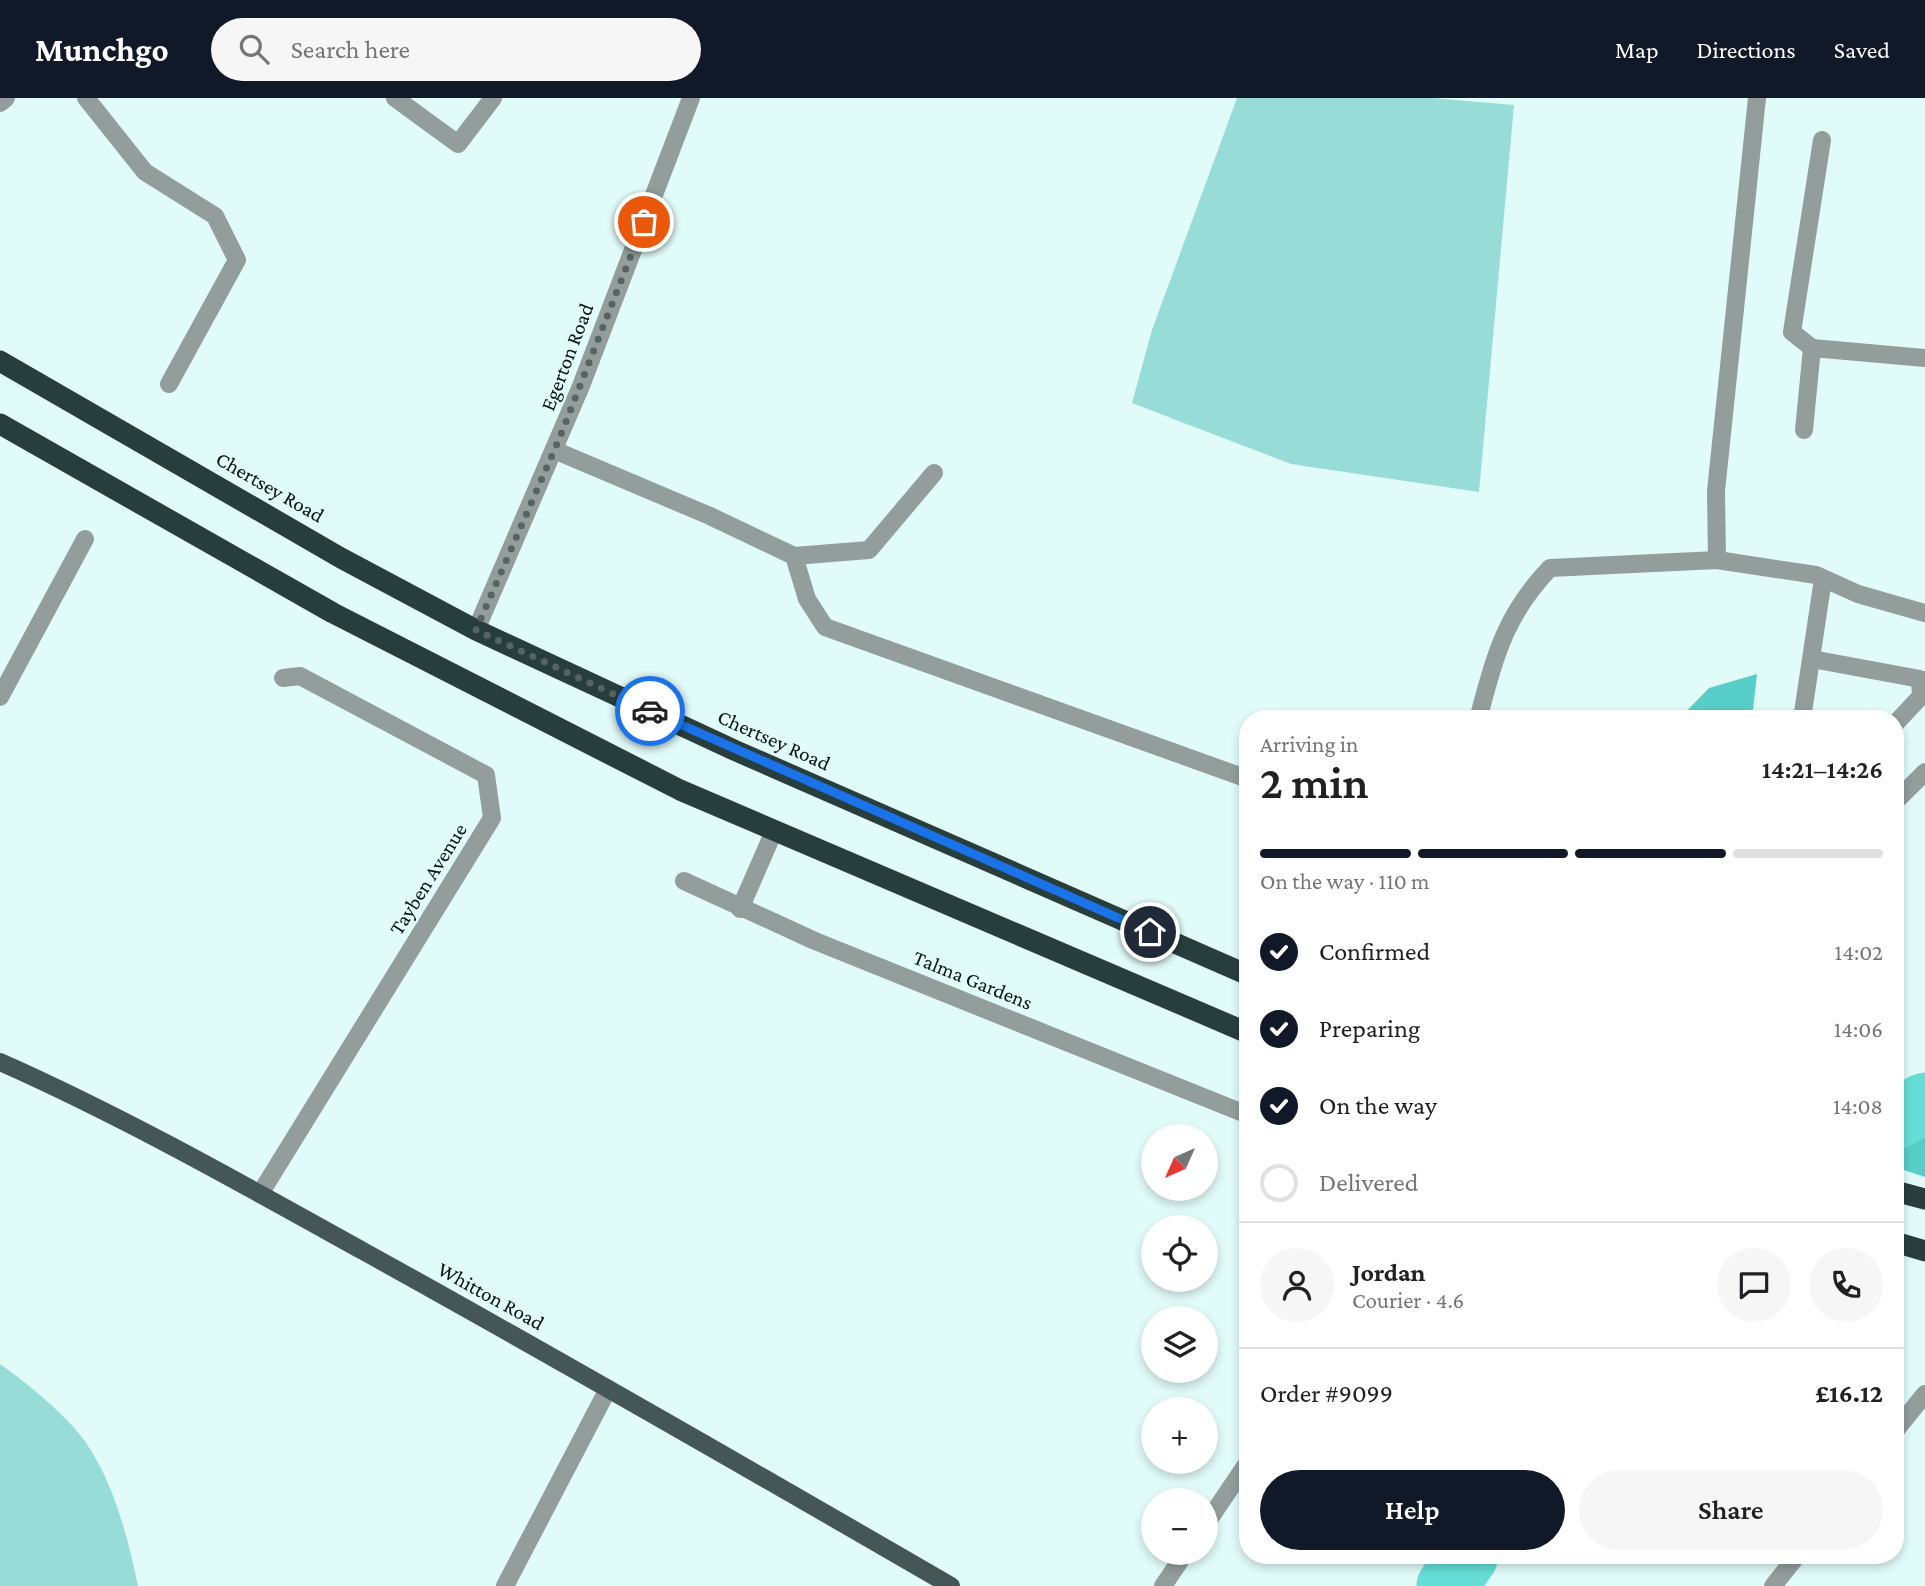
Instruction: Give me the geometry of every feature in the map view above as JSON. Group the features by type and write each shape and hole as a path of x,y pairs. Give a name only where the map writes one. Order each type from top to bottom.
{"highway":[{"name":"Chertsey Road","path":"0,361 341,558 476,630 734,750 1239,971"},
{"path":"0,425 333,613 680,790 1239,1029"},
{"path":"1904,1193 1925,1199"},
{"path":"1904,1245 1925,1251"}],"main road":[{"name":"Whitton Road","path":"0,1062 51,1084 260,1194 951,1586"}],"street":[{"path":"0,103 6,98"},
{"path":"86,98 145,172 215,216 237,260 169,384"},
{"path":"394,98 458,144 493,98"},
{"name":"Egerton Road","path":"476,630 572,406 691,98"},
{"path":"1717,560 1716,491 1757,98"},
{"path":"1822,140 1792,332 1812,348 1925,358"},
{"path":"1804,430 1812,348"},
{"path":"557,443 794,556 869,550 934,473"},
{"path":"0,697 85,540"},
{"path":"794,556 807,599 825,627 1239,776"},
{"path":"1481,710 1501,638 1526,593 1550,568 1717,560 1823,579 1858,594 1925,612"},
{"path":"1804,710 1823,579"},
{"path":"1812,659 1920,678 1921,696 1904,714"},
{"name":"Tayben Avenue","path":"260,1194 492,818 485,775 300,676 283,678"},
{"path":"1904,794 1925,772"},
{"path":"740,909 774,831"},
{"name":"Talma Gardens","path":"684,881 740,909 1239,1111"},
{"path":"505,1586 608,1390"},
{"path":"1904,1420 1925,1394"},
{"path":"1218,1506 1239,1475"},
{"path":"1773,1586 1791,1564"},
{"path":"1163,1586 1177,1565"}],"shaded area":[{"path":"1237,98 1433,98 1514,105 1479,492 1291,464 1132,403 1152,330"},
{"path":"1757,674 1753,710 1688,710 1709,688"},
{"path":"1925,1081 1925,1177 1904,1170 1904,1084 1917,1085"},
{"path":"0,1364 62,1415 90,1449 114,1498 138,1586 0,1586"}],"waterway":[{"path":"1904,1114 1925,1103"},
{"path":"1447,1586 1462,1564"}],"way so far":[{"path":"644,222 581,386 476,630 650,711"}],"route":[{"path":"650,711 1150,932"}]}
